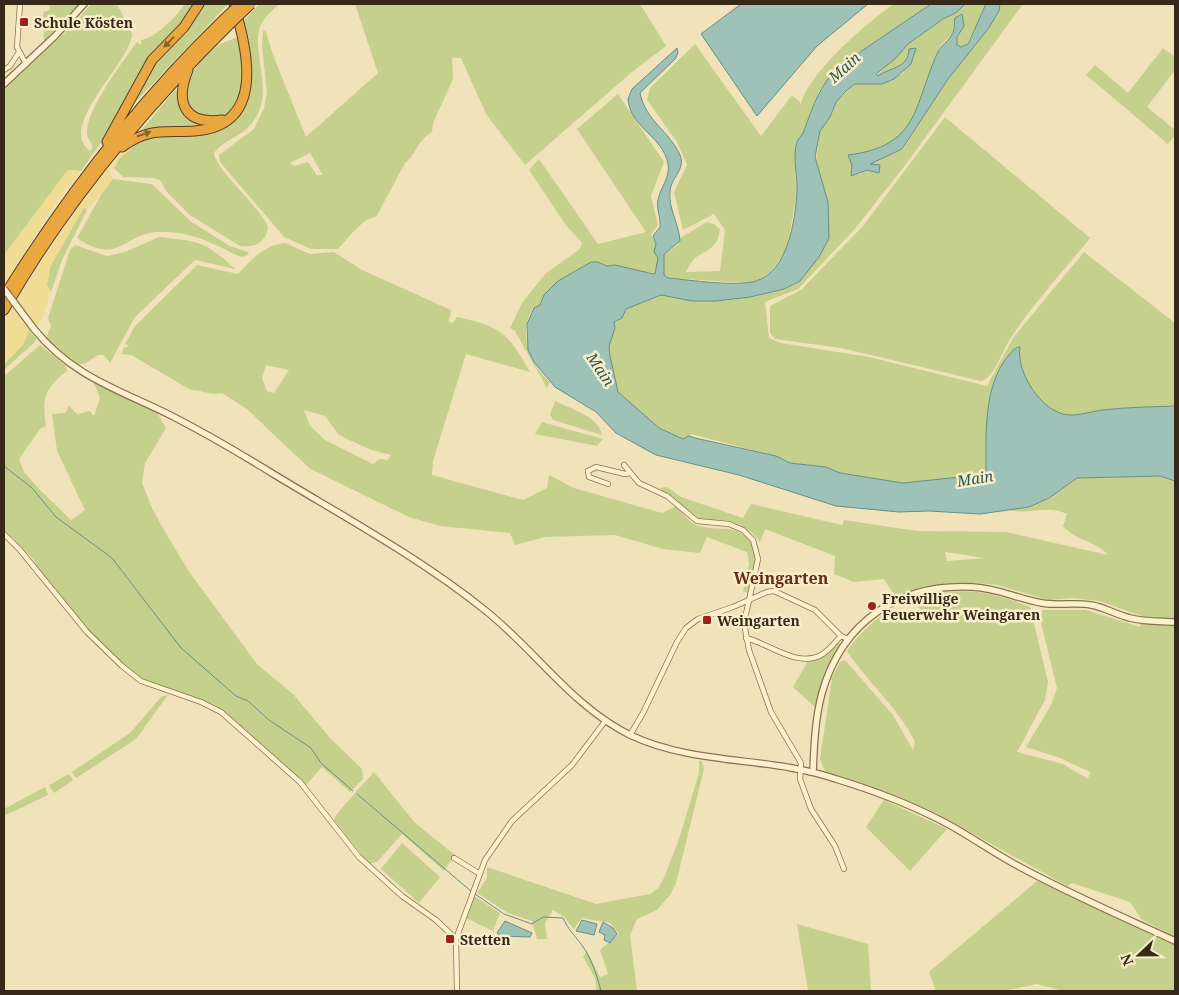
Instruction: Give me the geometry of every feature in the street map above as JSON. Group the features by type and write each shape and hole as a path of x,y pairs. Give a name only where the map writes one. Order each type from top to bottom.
{"highway":[{"path":"4,310 101,161 152,60 184,27 199,4"},
{"path":"101,161 131,140 147,133 204,130 227,119 241,105 247,87 244,46 234,4"},
{"path":"101,161 191,63 240,4"},
{"path":"4,296 51,222 159,87 226,22 251,4"},
{"path":"191,63 181,91 186,110 200,120 227,119"}],"street":[{"path":"20,4 20,54 26,64"},
{"path":"4,84 84,4"},
{"path":"4,70 20,54"},
{"path":"4,289 34,329 56,354 74,368 172,416 242,455 406,553 490,614 575,696 606,720 630,735 669,749 710,759 813,772 919,810 1041,878 1175,940"},
{"path":"624,465 639,483 667,496 697,521 725,524 750,535 756,545 758,559 751,599 744,623 746,638 766,702 798,758 801,769 800,777 806,796 835,846 844,869"},
{"path":"608,484 589,477 588,471 596,467 625,474 630,473"},
{"path":"4,534 20,550 87,632 122,666 141,681 202,702 221,712 300,782 347,843 370,867 402,896 436,920 456,939"},
{"path":"813,772 822,694 835,661 848,639 878,610 918,593 945,587 990,588 1043,604 1089,605 1138,620 1175,622"},
{"path":"630,735 643,713 680,637 692,623 767,592 774,591 786,595 814,610 841,636 848,639"},
{"path":"746,638 783,654 810,658 826,652 841,636"},
{"path":"457,991 456,939 472,892 486,860 512,821 572,765 606,720"},
{"path":"454,858 480,874"}],"green space":[{"path":"49,4 80,4 44,41 43,12 50,10"},
{"path":"91,4 117,4 132,34 129,46 88,111 82,127 82,140 90,151 93,147 87,130 93,110 107,85 131,50 137,42 141,45 141,40 153,35 166,26 185,4 196,4 185,21 149,61 134,82 111,128 81,171 68,170 4,255 4,90 74,24"},
{"path":"202,4 228,4 126,112 153,66"},
{"path":"259,4 279,4 265,18 259,30 258,40 263,86 260,108 250,126 219,147 214,153 222,169 256,209 268,227 265,237 259,243 250,246 240,246 190,215 166,191 160,180 154,178 123,177 114,168 119,159 141,140 235,118 242,112 248,100 251,87 243,22"},
{"path":"355,4 640,4 666,46 632,72 525,165 486,114 461,58 452,58 453,79 433,123 432,132 423,140 405,163 376,217 360,225 338,249 311,249 284,237 220,162 219,155 254,129 264,108 267,92 262,47 263,30 266,32 273,55 306,137 378,73","holes":["310,153 322,174 317,175 308,162 294,166 290,163"]},
{"path":"894,4 931,4 863,50 819,91 802,135 797,141 795,169 797,192 787,249 771,271 759,280 749,283 666,278 663,273 664,254 679,244 680,238 707,222 714,224 720,229 717,240 712,247 691,262 686,272 720,271 725,230 714,214 683,230 674,192 687,165 677,142 647,100 650,88 695,44 761,136 792,95 800,102 800,107 805,94 825,65 868,23"},
{"path":"965,4 986,4 967,44 961,47 957,45 957,38 964,26 961,14 955,18 953,33 941,45 936,55 917,111 907,128 893,142 864,153 858,175 866,170 879,173 869,164 903,149 948,79 988,29 999,11 1000,4 1023,4 903,168 854,230 798,289 765,302 769,338 781,343 869,357 987,386 1013,338 1084,252 1175,323 1175,406 1112,409 1073,415 1059,413 1049,407 1032,390 1022,368 1020,347 1017,347 1005,359 997,373 992,389 987,423 986,473 983,478 960,477 903,483 840,473 826,467 790,463 776,456 691,434 687,439 683,439 659,428 618,392 612,370 609,346 614,322 622,318 626,309 661,295 692,301 750,297 784,289 800,281 820,131 830,117 836,102 855,84 882,84 903,73 909,55 902,66 876,76 908,44 943,19 957,12"},
{"path":"238,37 243,74 242,95 239,102 231,112 225,115 212,117 195,113 188,106 186,98 186,89 193,73 211,51 222,43"},
{"path":"1163,48 1175,57 1175,70 1147,107 1175,130 1175,135 1168,144 1086,75 1095,65 1128,93"},
{"path":"176,89 183,112 206,124 195,128 157,127 140,132"},
{"path":"618,94 664,162 651,196 658,225 651,234 655,242 655,253 658,258 656,273 632,271 615,265 607,266 599,262 591,262 558,281 542,298 540,305 531,312 528,318 526,333 529,352 543,376 550,382 547,388 515,331 510,328 522,303 546,273 580,249 582,243 565,224 529,170 539,159 598,244 646,232 577,129"},
{"path":"945,117 1090,238 1028,314 1009,341 990,375 981,381 841,348 775,339 770,333 770,306 801,290 863,226"},
{"path":"113,179 152,184 190,221 230,246 249,254 243,257 199,238 170,232 147,234 112,249 91,246 77,238 102,193"},
{"path":"84,207 87,210 62,260 51,292 47,285 50,267"},
{"path":"159,237 200,244 216,253 235,269 195,260 135,317 110,363 104,355 98,355 86,363 78,365 46,338 51,326 48,318 70,250 75,245 107,256 125,252"},
{"path":"285,243 310,254 334,252 362,270 451,310 449,322 453,323 457,317 494,328 509,340 516,349 530,372 466,354 433,461 432,475 523,500 547,488 549,475 574,488 662,513 676,506 686,518 696,525 738,531 750,541 756,551 749,593 743,591 749,564 747,552 707,537 700,553 663,549 615,535 545,537 515,545 510,533 440,526 409,517 309,468 247,409 222,393 214,394 191,390 131,355 122,354 123,348 129,346 125,344 135,326 197,265 238,274 264,250","holes":["266,365 289,370 274,393 267,391 262,378","304,410 325,416 339,435 371,450 391,455 388,460 380,459 373,464 325,440 310,426"]},
{"path":"29,330 36,339 35,342 4,370 4,364 23,345"},
{"path":"40,345 65,365 67,371 53,383 46,395 44,409 46,427 41,428 19,459 24,472 71,520 85,510 57,451 52,414 65,413 69,406 77,414 90,411 94,416 100,398 94,383 156,411 166,428 145,463 142,483 153,510 190,573 257,664 293,694 330,738 362,769 363,779 350,792 322,767 306,785 215,705 149,682 132,672 81,623 42,574 33,559 4,529 4,376"},
{"path":"555,401 590,418 600,428 602,435 553,420 550,415"},
{"path":"542,422 603,439 597,446 535,434"},
{"path":"1160,476 1175,481 1175,937 1141,919 1130,902 1072,883 1067,886 936,813 900,797 825,771 820,759 832,678 840,662 845,660 893,715 913,750 915,742 908,729 892,706 847,651 862,633 891,608 895,617 921,613 916,599 946,592 974,592 1001,597 1030,607 1048,682 1045,700 1017,752 1063,764 1088,779 1090,772 1060,758 1026,747 1051,705 1057,688 1041,623 1042,610 1086,610 1140,627 1142,616 1099,601 1074,598 1048,600 997,585 979,583 933,586 896,598 884,579 854,582 834,574 835,556 765,529 760,542 752,533 739,524 726,520 702,520 659,488 667,487 681,497 743,518 751,504 842,525 844,520 917,531 1006,532 1108,555 1097,546 1073,535 1063,526 1067,514 1052,510 1008,510 1029,507 1049,498 1077,478","holes":["945,552 985,558 947,561"]},
{"path":"839,642 840,645 823,684 817,709 793,687 808,661 820,659"},
{"path":"168,695 136,739 76,778 72,772 130,733 162,696"},
{"path":"699,761 702,761 704,769 676,883 670,895 657,910 637,919 630,935 637,991 597,991 595,978 583,957 587,951 600,977 608,974 600,950 619,934 610,923 582,918 574,929 564,917 553,910 545,923 547,939 537,939 532,921 508,913 477,893 487,878 487,867 596,904 650,894 658,888 664,878 679,839 699,773"},
{"path":"374,772 415,823 455,855 444,871 402,834 378,861 368,863 334,820"},
{"path":"69,774 73,780 54,793 49,785"},
{"path":"45,787 48,795 4,816 4,809"},
{"path":"884,800 947,829 910,871 866,827"},
{"path":"402,843 440,877 419,903 381,869"},
{"path":"1037,881 1175,942 1175,991 1063,991 1037,984 1003,991 936,991 929,972"},
{"path":"474,896 500,913 493,931 466,918"},
{"path":"797,924 868,944 871,991 808,991"}],"sand":[{"path":"138,142 119,158 114,168 110,169 113,179 87,210 84,207 50,267 47,285 51,292 43,317 37,327 17,300 56,239 93,188 111,166 126,150"},
{"path":"68,170 81,171 55,205 5,283 4,255"},
{"path":"12,308 29,330 23,345 4,364 4,323"}],"water":[{"path":"741,4 868,4 817,46 757,116 701,34"},
{"name":"Main","path":"931,4 965,4 957,12 943,19 908,44 895,59 876,74 878,76 903,64 909,49 916,48 911,64 894,79 882,84 855,84 846,91 836,102 830,117 820,131 815,157 828,202 829,238 819,257 800,281 784,289 750,297 716,301 692,301 661,295 626,309 622,318 614,322 615,328 609,346 618,392 659,428 683,439 689,436 776,456 790,463 826,467 840,473 903,483 960,477 980,478 986,473 986,427 994,382 1008,356 1020,347 1022,368 1026,379 1040,399 1058,412 1072,415 1112,409 1175,406 1175,481 1160,476 1077,478 1049,498 1029,507 980,514 929,511 899,512 836,506 739,475 656,455 616,433 596,412 555,387 534,362 528,350 527,324 534,308 540,305 544,295 558,281 591,262 655,274 658,258 654,252 656,244 653,236 660,227 659,196 669,168 665,154 660,146 634,117 630,109 628,99 632,89 677,48 678,53 675,59 640,93 647,111 676,147 681,160 680,169 670,191 672,210 680,241 664,254 664,275 668,278 713,282 748,283 756,281 776,267 788,244 796,204 795,154 797,142 803,133 824,85 836,69 840,69 863,50"},
{"path":"986,4 1000,4 999,11 988,29 948,79 902,149 870,164 880,165 879,173 867,170 851,176 852,165 848,155 871,150 888,143 901,133 910,121 938,51 953,33 955,18 962,14 964,26 957,37 957,45 961,47 968,44"},
{"path":"582,920 597,924 594,935 576,931"},
{"path":"505,921 532,933 530,937 500,936 497,933"},
{"path":"603,922 613,928 617,934 610,943 604,940 605,935 599,932"}],"waterway":[{"path":"4,466 32,488 56,517 112,558 181,648 236,696 248,701 269,720 311,748 321,763 353,791"},
{"path":"357,794 472,892"},
{"path":"475,894 504,914 532,924 543,917 563,918 588,955 601,991"}],"place":[{"name":"Schule Kösten","path":"24,22"},
{"name":"Freiwillige Feuerwehr Weingaren","path":"872,606"},
{"name":"Weingarten","path":"707,620"},
{"name":"Stetten","path":"450,939"}],"district":[{"name":"Weingarten","path":"781,578"}]}
